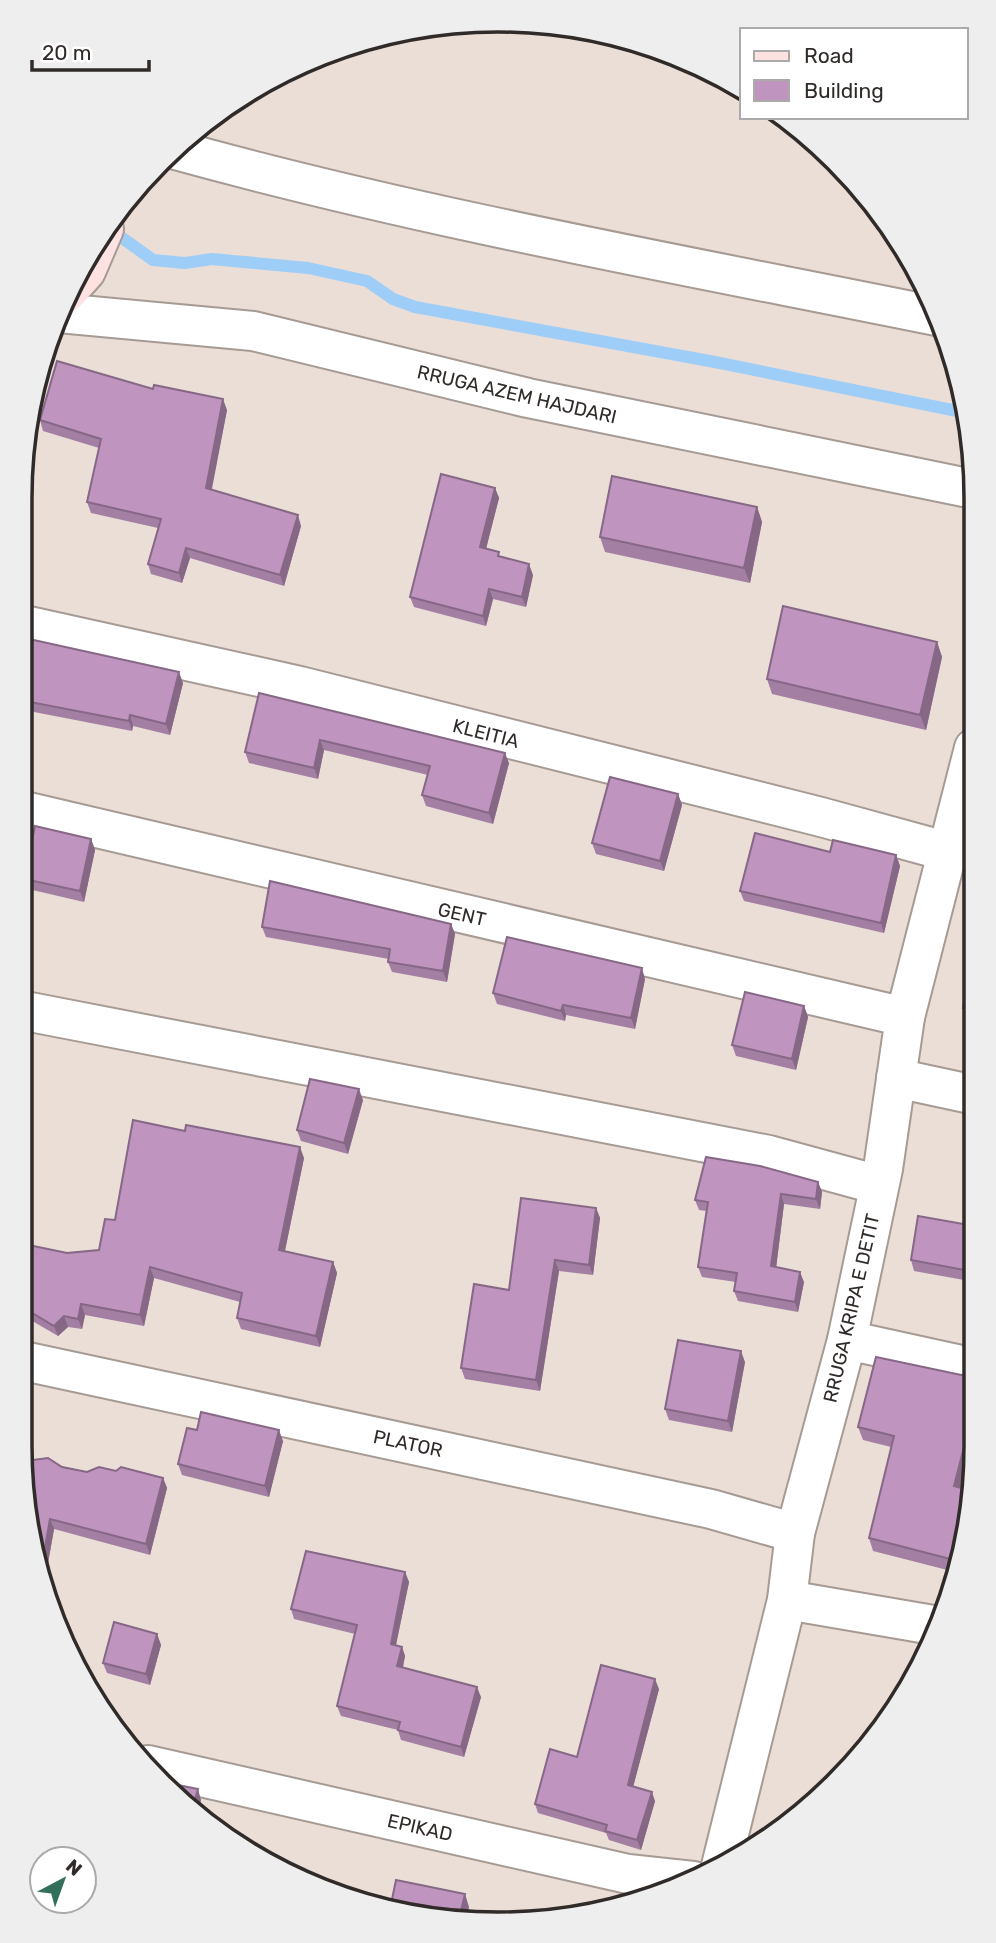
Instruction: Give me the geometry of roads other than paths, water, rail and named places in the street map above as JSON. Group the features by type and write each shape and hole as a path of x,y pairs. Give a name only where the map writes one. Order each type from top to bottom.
{"street":[{"path":"184,152 278,178 562,241 927,314"},
{"name":"RRUGA AZEM HAJDARI","path":"69,314 253,331 528,398 964,487"},
{"name":"KLEITIA","path":"32,627 959,834"},
{"name":"RRUGA KRIPA E DETIT","path":"724,1852 787,1600 794,1533 847,1340 879,1185 905,1017 959,834 964,805"},
{"name":"GENT","path":"32,813 905,1017"},
{"path":"32,1012 769,1155 879,1185"},
{"path":"896,1078 964,1093"},
{"path":"847,1340 964,1366"},
{"name":"PLATOR","path":"32,1363 711,1509 794,1533"},
{"path":"787,1600 929,1624"},
{"name":"EPIKAD","path":"161,1768 628,1874 670,1879"}],"waterway":[{"path":"118,235 153,260 185,263 212,259 308,268 367,281 393,299 415,307 715,362 957,411"}]}
